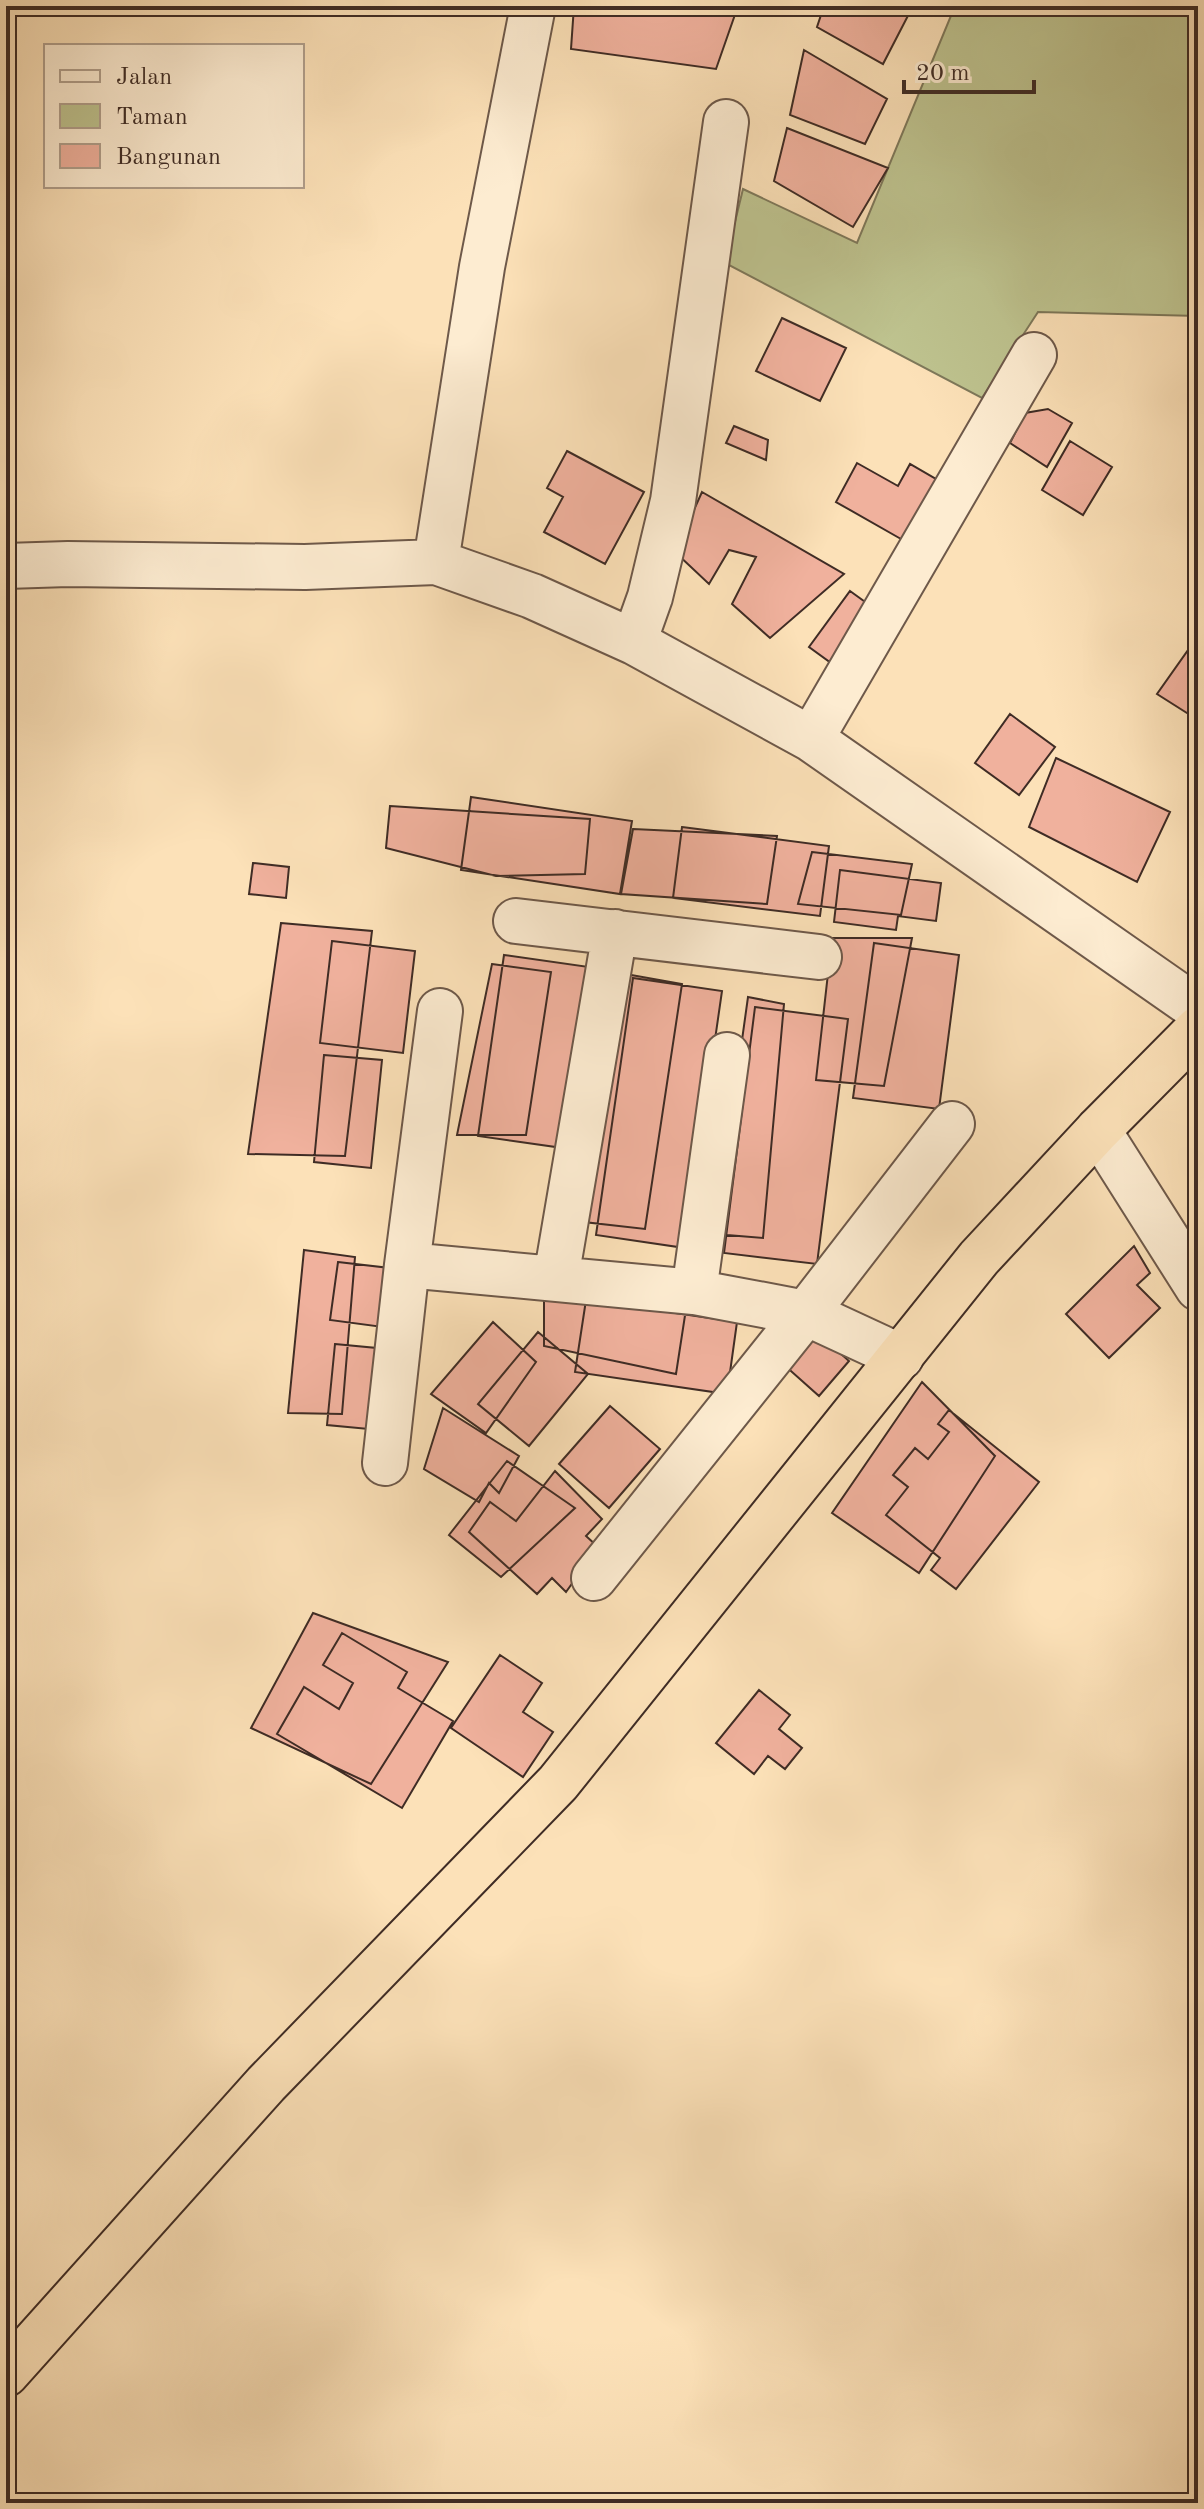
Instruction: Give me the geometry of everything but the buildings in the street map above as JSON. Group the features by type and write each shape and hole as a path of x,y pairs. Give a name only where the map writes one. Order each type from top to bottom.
{"highway":[{"path":"6,2374 266,2084 558,1783 979,1258 1098,1130 1198,1029"}],"street":[{"path":"436,562 482,267 533,6"},
{"path":"634,642 650,597 673,501 726,122"},
{"path":"811,739 1034,355"},
{"path":"6,566 305,567 436,562 532,596 634,642 811,739 1198,1009"},
{"path":"516,921 819,957"},
{"path":"556,1278 615,932"},
{"path":"385,1463 440,1011"},
{"path":"694,1292 727,1055"},
{"path":"594,1578 952,1124"},
{"path":"1098,1130 1198,1288"},
{"path":"407,1265 694,1292 806,1313 901,1357"}],"green space":[{"path":"955,6 1198,6 1198,316 1038,312 982,398 725,263 743,189 857,243"}]}
